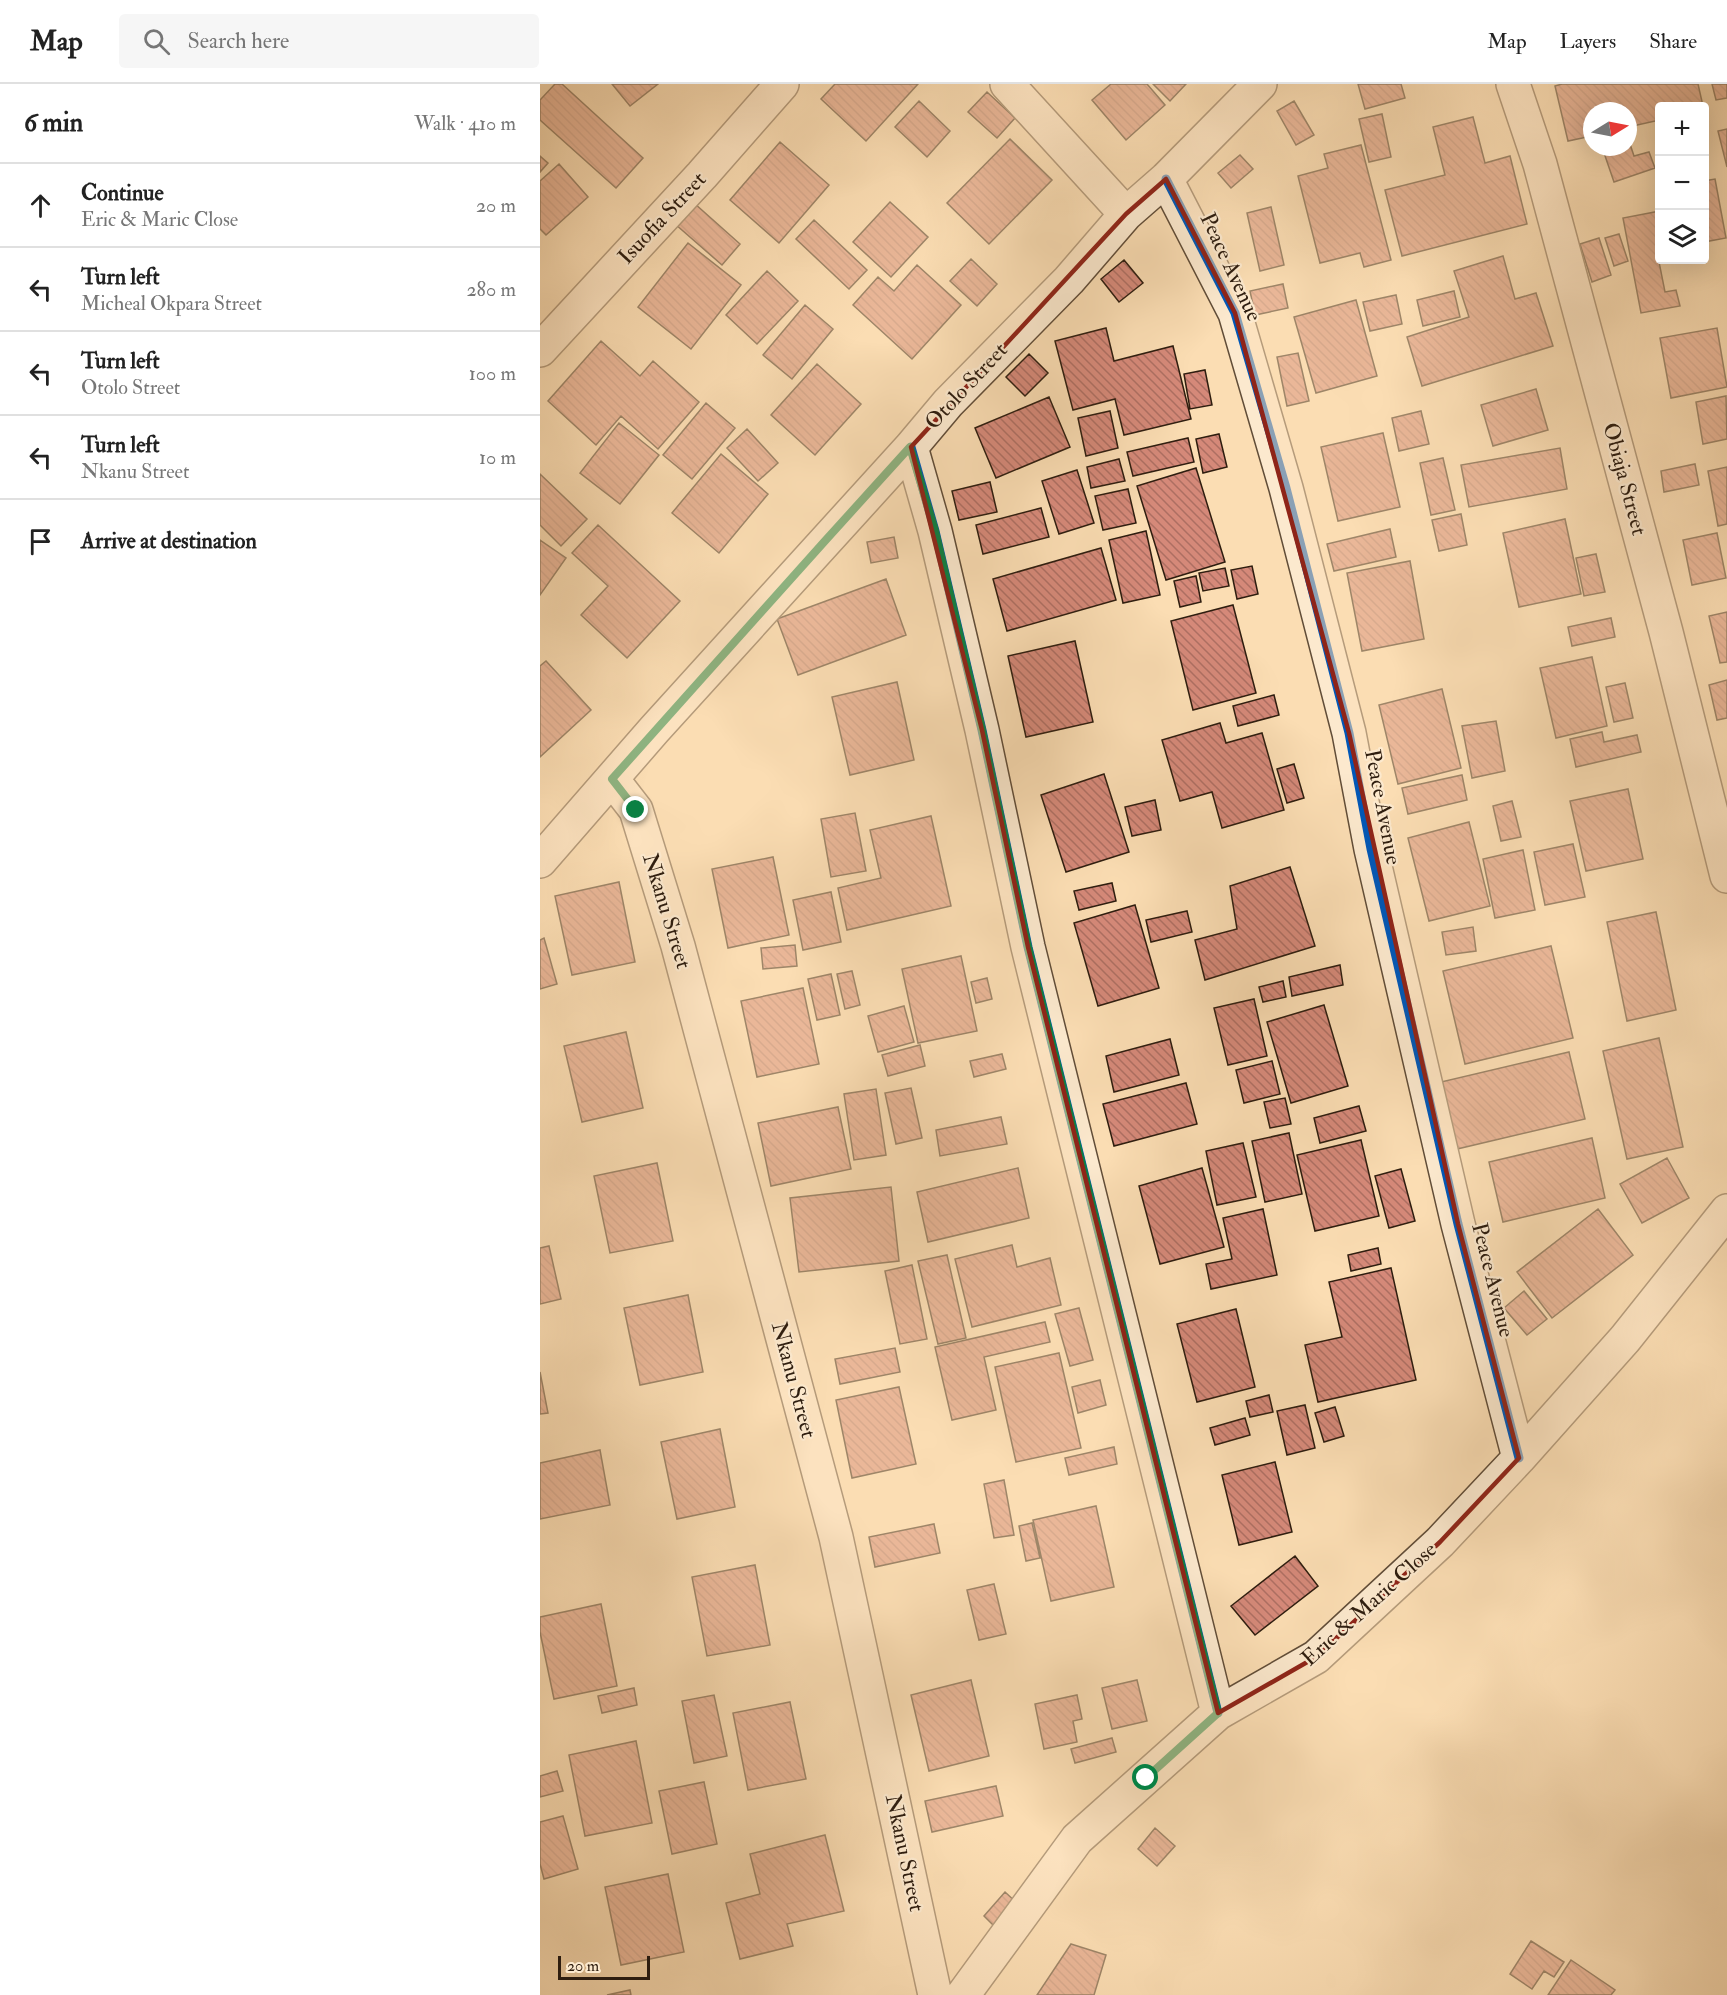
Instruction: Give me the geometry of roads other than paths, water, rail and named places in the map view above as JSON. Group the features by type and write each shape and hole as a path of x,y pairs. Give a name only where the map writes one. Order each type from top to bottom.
{"street":[{"name":"Isuofia Street","path":"540,350 702,175 782,84"},
{"path":"1007,84 1126,214"},
{"name":"Otolo Street","path":"540,861 948,403 1069,280 1126,214 1166,179 1260,84"},
{"name":"Obiaja Street","path":"1513,84 1540,164 1660,609 1727,876"},
{"name":"Peace Avenue","path":"1166,179 1235,313 1286,488 1349,733 1371,849 1458,1224 1519,1458"},
{"path":"910,447 935,531 980,719 1028,947 1218,1713"},
{"name":"Nkanu Street","path":"612,779 636,810 678,946 836,1537 935,1995"},
{"name":"Eric & Maric Close","path":"963,1995 1077,1839 1218,1713 1316,1657 1440,1542 1519,1458 1624,1339 1727,1211"}]}
